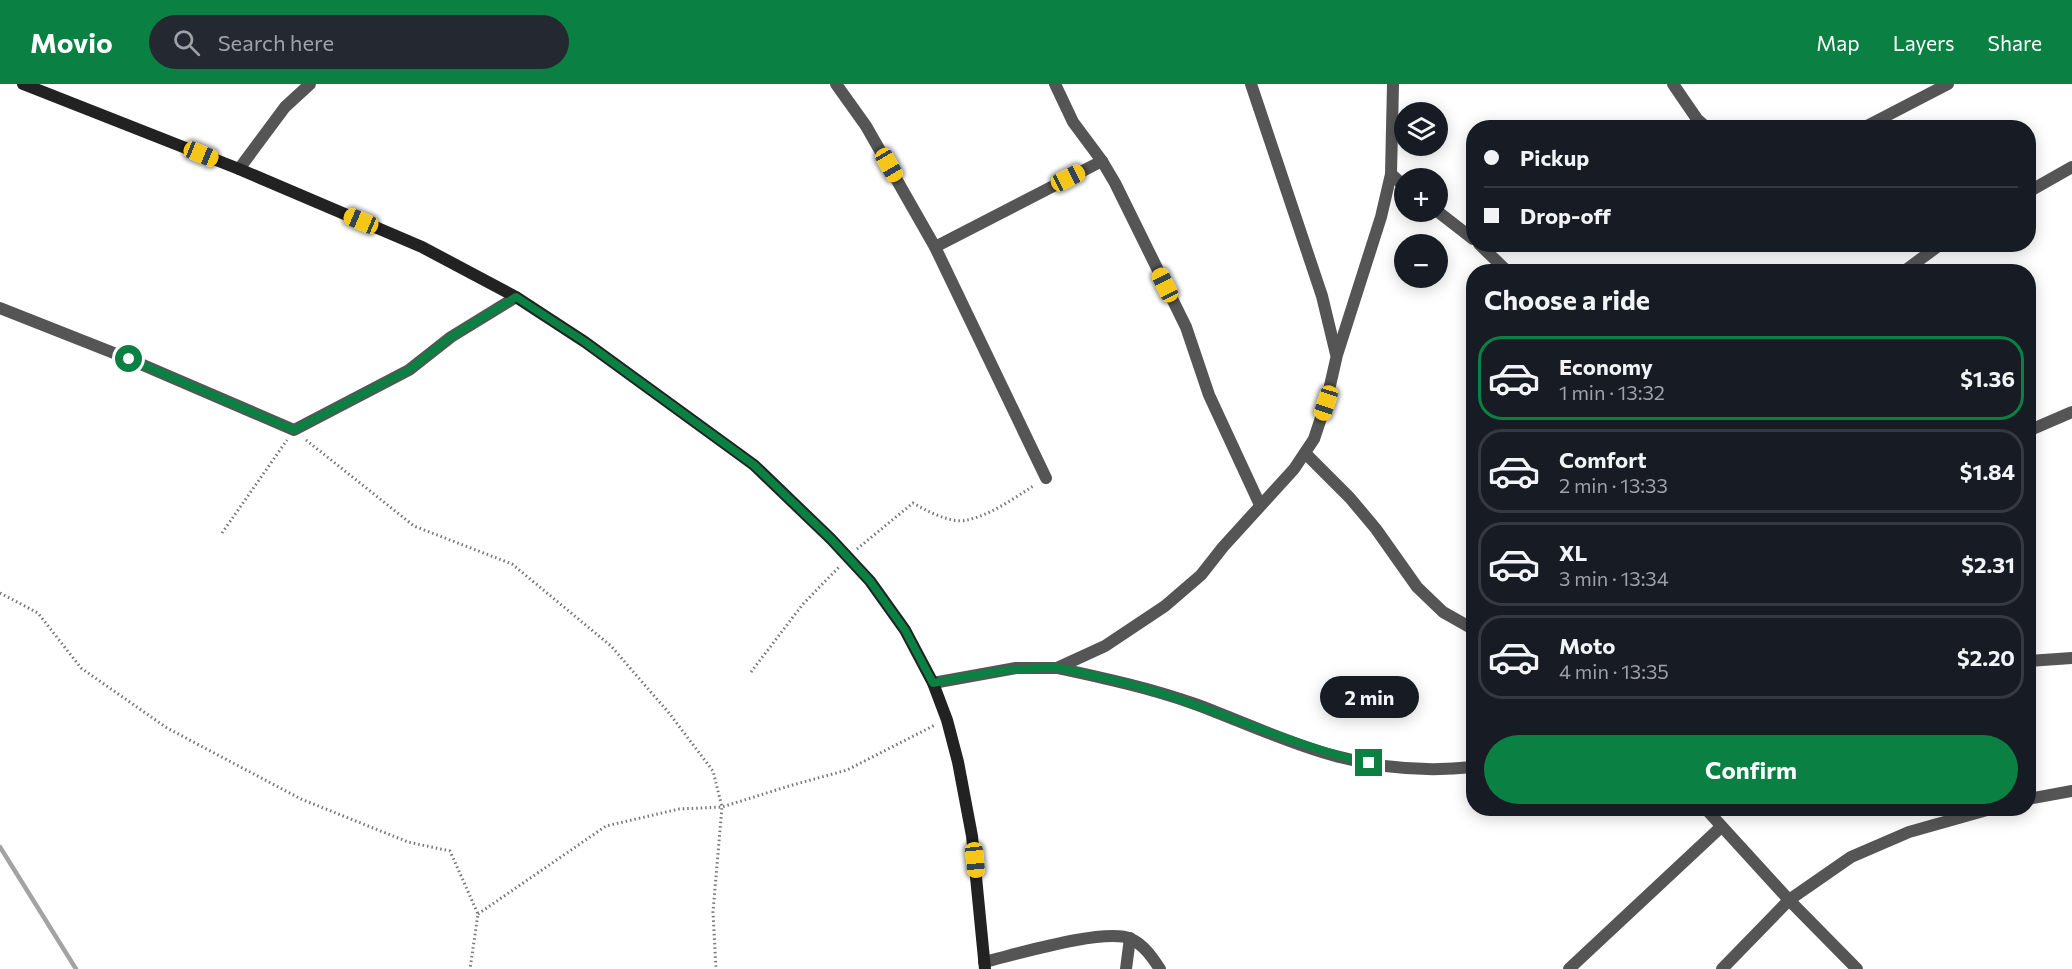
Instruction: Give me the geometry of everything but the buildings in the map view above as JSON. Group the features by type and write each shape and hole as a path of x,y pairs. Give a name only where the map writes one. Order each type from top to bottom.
{"main road":[{"path":"23,84 239,169 422,247 516,297 585,342 754,465 870,581 905,630 933,683 947,720 958,762 972,836 985,966"}],"street":[{"path":"239,169 285,107 310,84"},
{"path":"836,84 866,126 935,247 1046,478"},
{"path":"1055,84 1073,122 1115,183 1186,327 1209,395 1260,506"},
{"path":"1251,84 1322,296 1337,356"},
{"path":"1057,668 1106,646 1165,606 1201,575 1223,547 1294,469 1314,439 1326,403 1337,356 1382,217 1391,174 1394,84"},
{"path":"1673,84 1699,120"},
{"path":"1878,120 1948,84"},
{"path":"935,247 1102,162"},
{"path":"2036,187 2072,167"},
{"path":"1391,174 1394,177"},
{"path":"1448,220 1466,234"},
{"path":"1488,252 1500,264"},
{"path":"1914,264 1930,252"},
{"path":"0,308 129,359 294,430 409,370 451,337 516,297"},
{"path":"2036,428 2072,412"},
{"path":"1305,453 1350,498 1417,587 1443,612 1466,625"},
{"path":"2036,660 2072,658"},
{"path":"933,683 1016,668 1057,668 1157,692 1332,755 1407,768 1466,768"},
{"path":"2036,798 2072,791"},
{"path":"1712,816 1789,900 1857,969"},
{"path":"1722,969 1789,900 1851,856 1909,832 1966,816"},
{"path":"1569,969 1721,826"},
{"path":"985,966 1096,936 1118,935 1130,938 1149,953 1160,969"},
{"path":"1126,969 1130,938"}],"path":[{"path":"222,533 294,430 414,526 512,564 611,645 669,713 713,771 722,807 713,912 716,969"},
{"path":"751,672 803,604 848,557 913,503 935,515 965,521 1001,506 1046,478"},
{"path":"0,593 38,613 81,668 166,728 301,799 408,842 450,851 478,914 470,969"},
{"path":"478,914 606,826 679,809 722,807 847,770 912,735 947,720"}],"waterway":[{"path":"0,847 76,969"}],"route":[{"path":"129,359 294,430 409,370 451,337 516,297 585,342 754,465 831,539 870,581 905,630 933,683 1016,668 1057,668 1157,692 1332,755 1369,763"}]}
